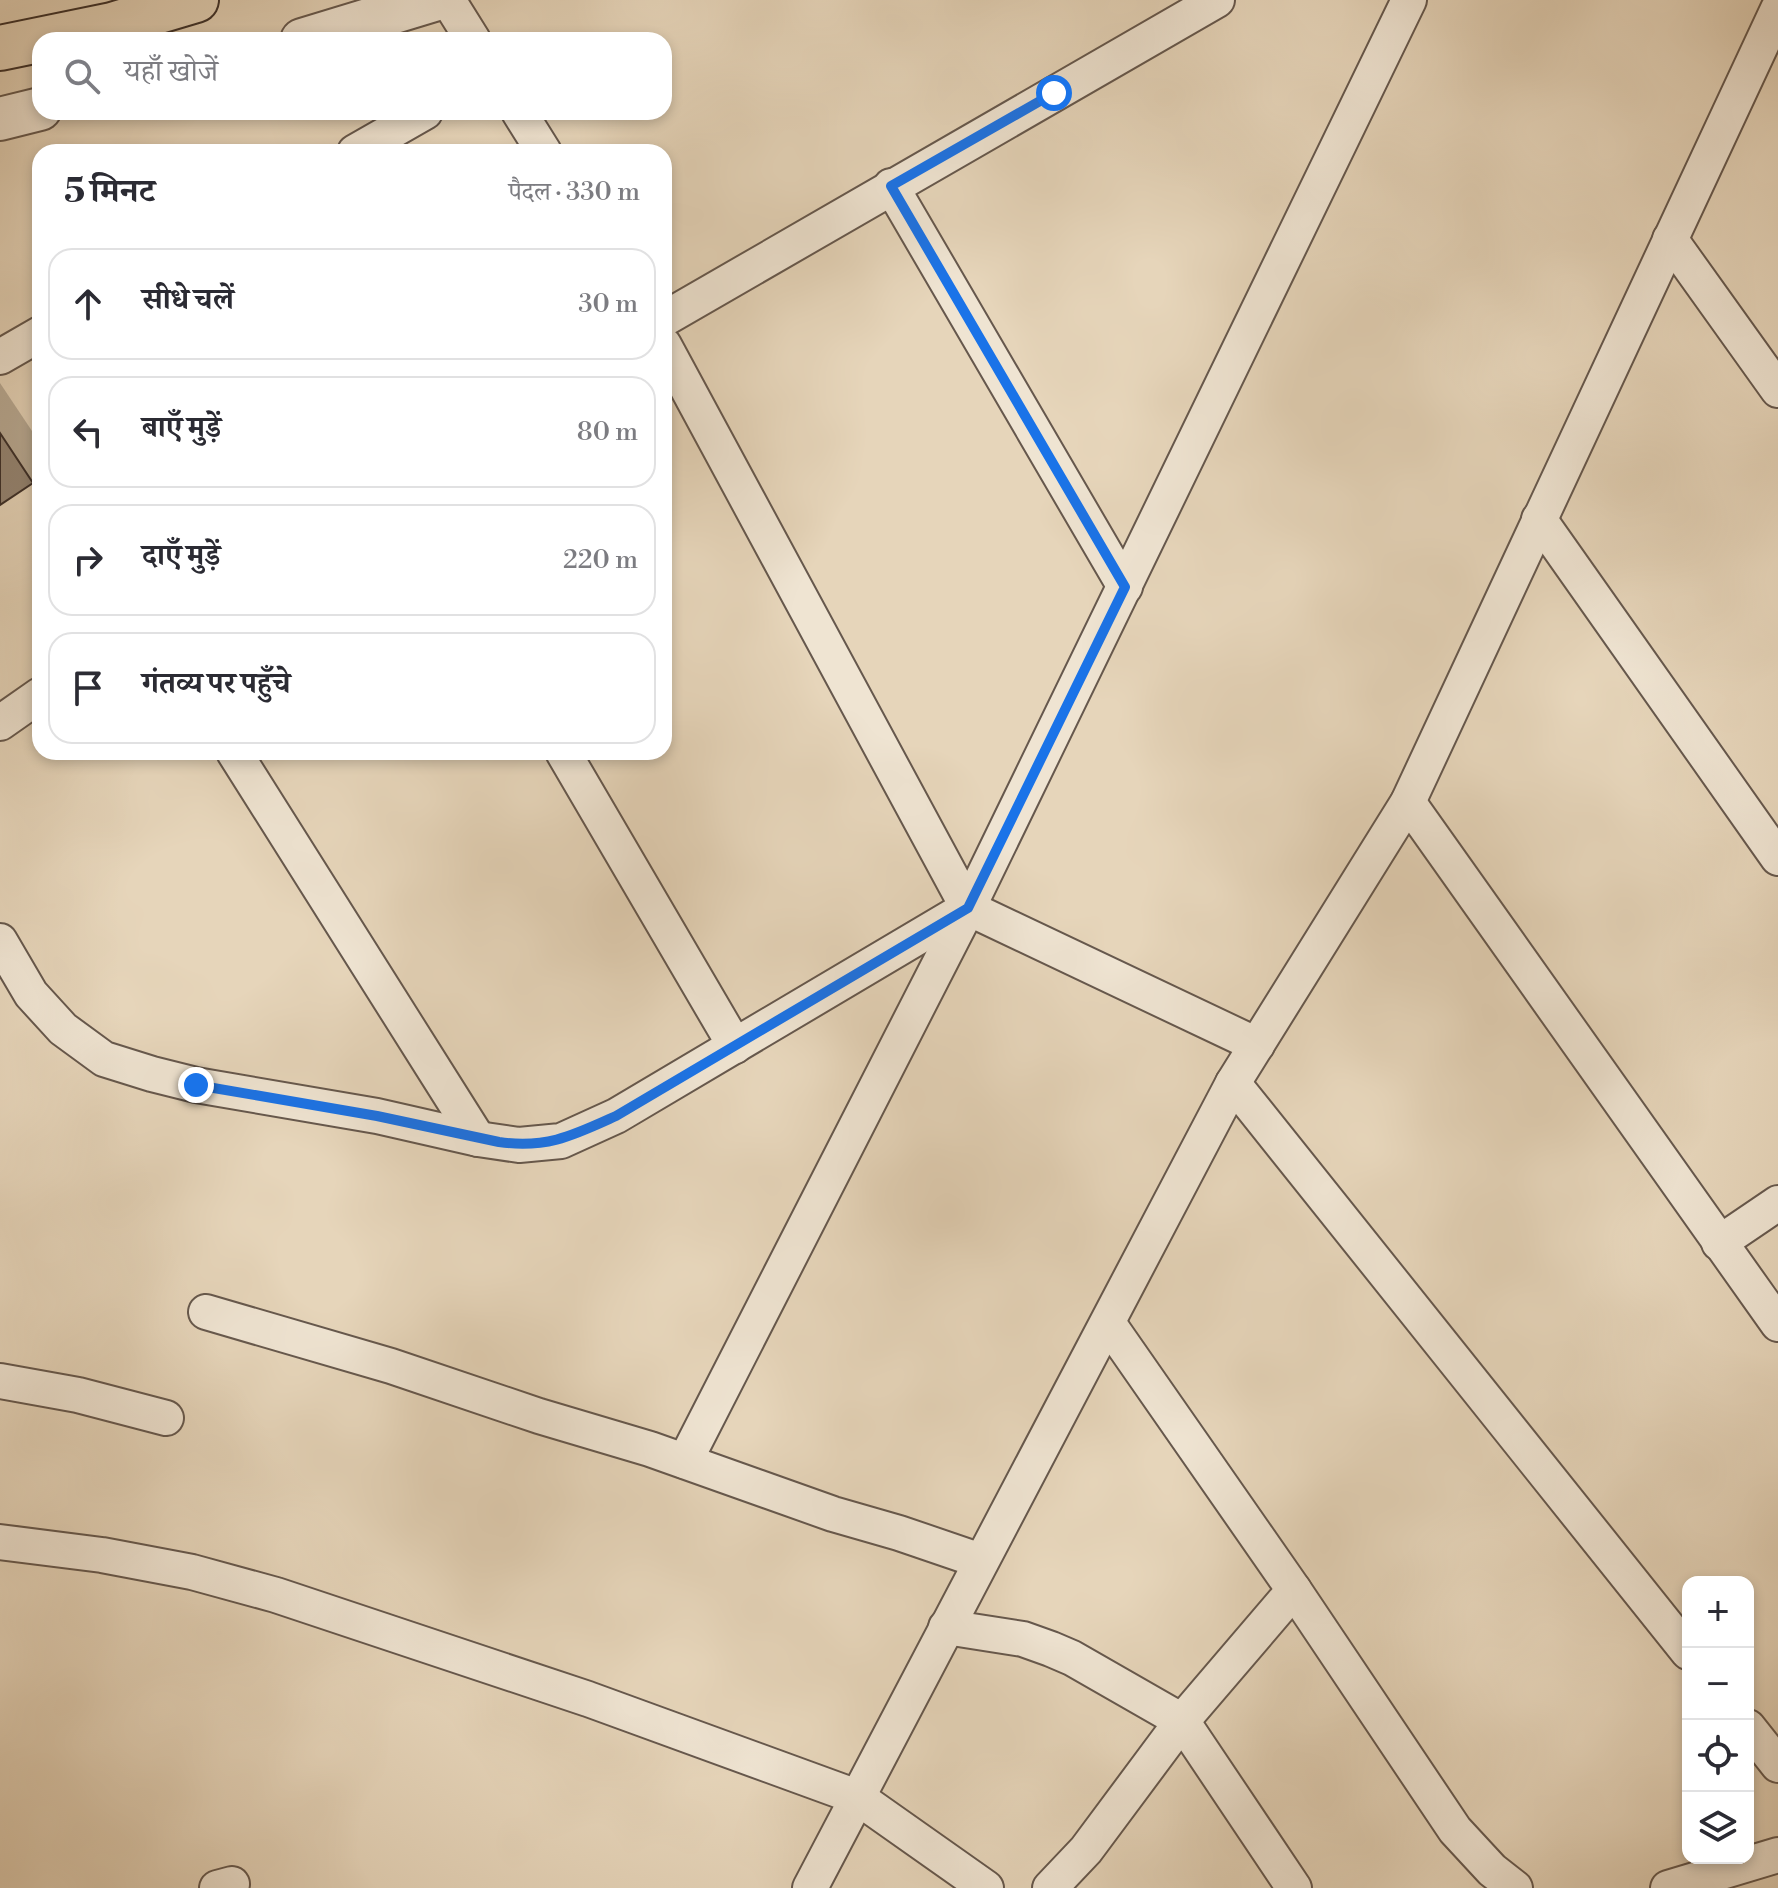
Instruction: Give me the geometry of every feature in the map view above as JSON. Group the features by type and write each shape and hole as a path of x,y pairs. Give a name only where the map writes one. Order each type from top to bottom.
{"highway":[{"path":"78,32 196,0"},
{"path":"0,48 32,41"}],"street":[{"path":"328,32 434,0"},
{"path":"448,0 468,32"},
{"path":"672,314 1217,0"},
{"path":"685,1461 968,908 1409,0"},
{"path":"810,1888 1233,1083 1408,802 1778,8 1762,0"},
{"path":"0,119 32,111"},
{"path":"369,144 411,120"},
{"path":"524,120 539,144"},
{"path":"891,186 1125,587"},
{"path":"1670,239 1778,390"},
{"path":"0,357 32,339"},
{"path":"672,360 968,908 1257,1045"},
{"path":"1539,519 1778,858"},
{"path":"0,723 32,701"},
{"path":"239,760 478,1139"},
{"path":"568,760 735,1046"},
{"path":"1408,802 1778,1324"},
{"path":"0,941 31,994 63,1029 104,1059 196,1085 377,1116 519,1145 561,1141 616,1116 968,908"},
{"path":"1233,1083 1685,1648"},
{"path":"1719,1243 1778,1203"},
{"path":"206,1312 391,1366 539,1416 650,1449 833,1514 981,1561"},
{"path":"1108,1323 1294,1590 1455,1830 1492,1870 1515,1888"},
{"path":"0,1381 78,1395 166,1418"},
{"path":"0,1542 192,1572 276,1595 574,1694 857,1797 986,1888"},
{"path":"1050,1888 1086,1850 1182,1721 1294,1590"},
{"path":"946,1627 1023,1639 1051,1649 1182,1721 1294,1888"},
{"path":"1754,1735 1778,1765"},
{"path":"1668,1888 1778,1855"}],"building":[{"path":"0,433 32,484 0,505"}],"route":[{"path":"196,1085 377,1116 478,1139 519,1145 561,1141 616,1116 968,908 1125,587 891,186 1054,93"}]}
